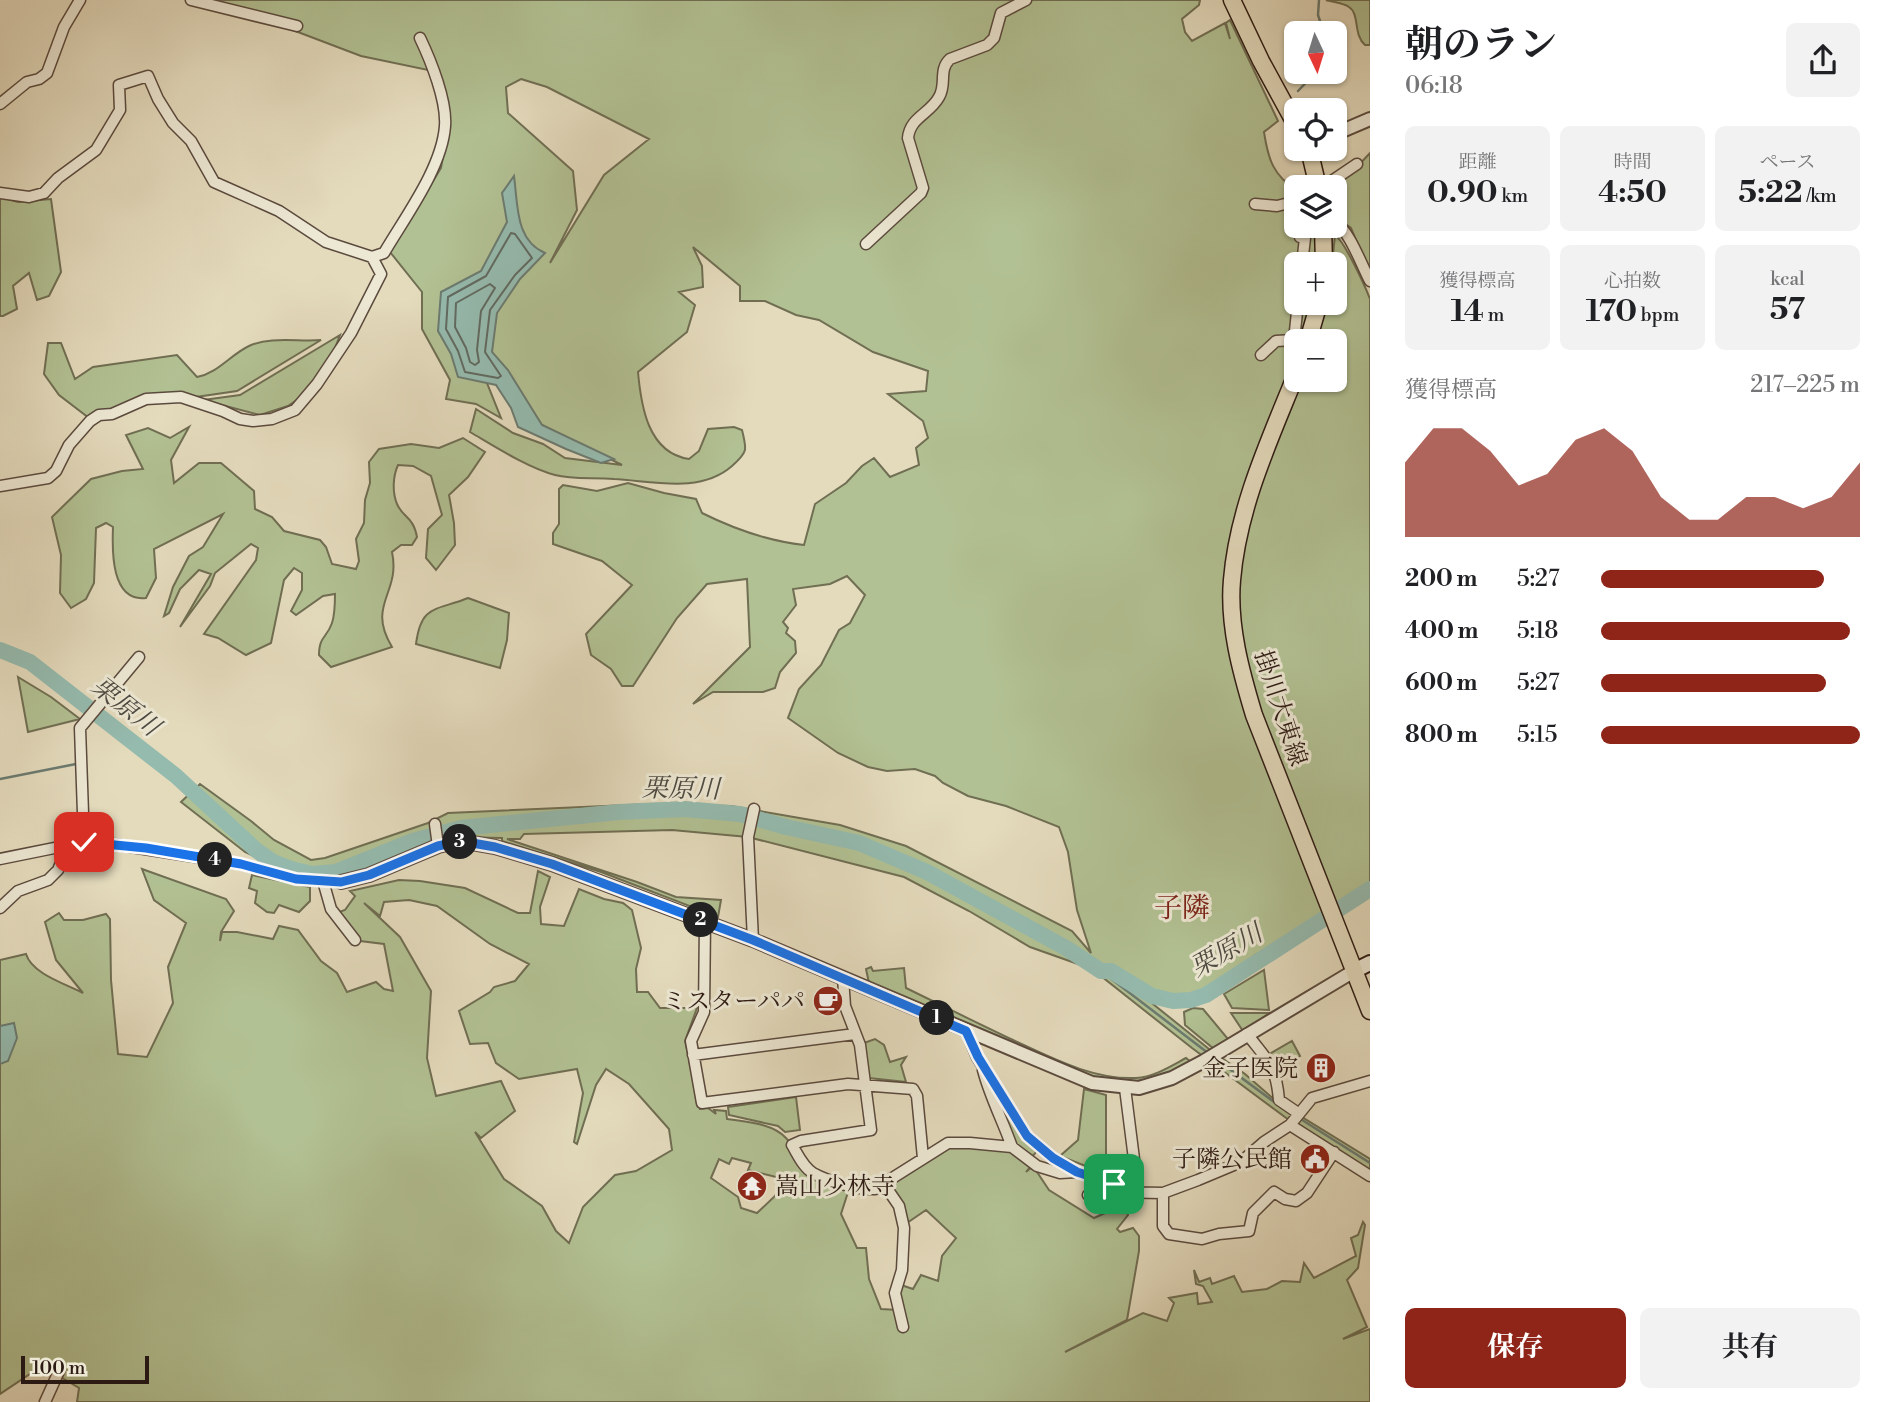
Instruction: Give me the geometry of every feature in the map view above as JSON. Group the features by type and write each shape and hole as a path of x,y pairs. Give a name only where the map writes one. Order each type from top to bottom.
{"main road":[{"path":"1232,0 1284,103"},
{"name":"掛川大東線","path":"1289,392 1256,476 1238,540 1231,581 1233,624 1242,675 1254,715 1370,1012"},
{"path":"1354,971 1370,963"}],"street":[{"path":"0,104 27,82 47,74 64,27 80,0"},
{"path":"191,0 297,26"},
{"path":"866,244 921,193 923,188 908,138 909,130 913,122 939,98 945,64 950,59 987,45 994,38 1001,13 1026,0"},
{"path":"0,193 29,197 44,193 58,178 96,150 120,110 119,85 148,76 158,99 173,123 191,141 214,182 279,211 326,242 372,257 384,253 435,162 445,127 443,106 420,38"},
{"path":"1347,129 1370,119"},
{"path":"1341,175 1357,164"},
{"path":"1255,204 1284,204"},
{"path":"1347,236 1370,281"},
{"path":"0,486 48,478 56,471 69,445 90,421 99,415 113,414 146,399 181,397 240,419 253,421 272,419 295,410 317,384 351,333 381,274 372,257"},
{"path":"1261,355 1276,341 1294,340 1297,315"},
{"path":"84,842 80,728 139,657"},
{"path":"753,940 748,837 754,809"},
{"path":"435,824 438,842"},
{"path":"0,859 84,842 160,850 241,864 296,879 341,882 369,875 438,842 461,841 552,864 753,940 1092,1083 1125,1088 1156,1085 1206,1060 1354,971"},
{"path":"0,908 18,891 48,880 58,870 68,846"},
{"path":"323,881 331,909 355,940"},
{"path":"705,922 704,1012 691,1041 702,1103 848,1084 913,1089 917,1096 923,1158"},
{"path":"843,978 845,1006 860,1045 871,1130 801,1141 792,1145 804,1165 813,1173 863,1190 875,1189 948,1143 1012,1147"},
{"path":"966,1031 982,1063 1027,1136 1053,1158 1077,1172 1131,1190"},
{"path":"693,1055 855,1034"},
{"path":"1247,1034 1273,1068 1277,1076 1279,1100 1295,1119 1334,1152 1370,1176"},
{"path":"982,1063 989,1093 999,1110 1012,1147 1037,1166 1059,1173 1077,1172"},
{"path":"1088,1195 1131,1190 1163,1193 1241,1162 1295,1119 1312,1098 1370,1082"},
{"path":"1125,1088 1134,1159 1123,1162 1131,1190"},
{"path":"1163,1193 1163,1226 1169,1234 1202,1240 1219,1234 1249,1231 1253,1213 1274,1192 1285,1199 1296,1201 1303,1196 1334,1152"},
{"path":"884,1184 899,1206 905,1228 902,1270 895,1293 903,1327"},
{"path":"46,1402 60,1370"}],"green space":[{"path":"207,0 1200,0 1199,5 1182,19 1185,32 1192,41 1225,23 1230,39 1226,23 1230,20 1278,121 1264,132 1273,166 1284,181 1284,238 1316,238 1317,252 1284,252 1284,315 1347,315 1347,252 1333,252 1335,238 1339,239 1349,255 1370,299 1370,885 1342,901 1311,925 1255,955 1230,974 1189,998 1162,997 1113,970 1276,1101 1370,1159 1370,1172 1297,1126 1092,969 1030,947 904,877 748,837 672,830 524,834 520,839 507,839 676,897 721,900 718,917 601,872 502,841 502,838 453,837 415,848 358,872 328,878 291,874 245,852 181,802 200,784 274,840 311,860 325,858 428,823 448,813 651,804 731,806 840,825 906,846 1072,931 1091,953 1077,910 1068,852 1059,827 1006,806 968,796 935,776 915,769 887,771 868,767 838,753 788,718 799,689 821,665 839,630 850,623 865,595 847,576 830,584 793,589 796,605 783,622 788,628 786,633 795,641 796,653 780,672 775,688 763,692 713,692 693,704 750,647 747,579 707,584 677,618 633,686 622,686 611,669 591,655 586,634 632,585 602,561 553,544 553,533 559,524 559,489 563,485 597,491 628,483 696,499 702,513 727,524 752,534 804,545 815,504 846,483 862,466 874,458 890,477 919,465 916,448 928,438 923,421 888,394 926,391 928,371 873,352 819,320 796,315 765,301 740,301 740,286 693,247 702,266 703,287 679,292 695,305 687,332 638,372 641,399 649,426 656,438 664,448 675,455 689,459 699,451 708,429 734,427 742,430 744,437 745,450 741,457 719,475 706,480 676,484 562,477 511,456 470,432 476,409 513,433 543,444 565,458 622,465 542,425 499,361 487,383 501,418 476,404 446,399 450,380 422,329 422,292 390,252 441,168 449,121 438,72 361,56","holes":["521,79 547,87 649,139 604,175 550,263 577,210 573,171 508,113 506,87"]},
{"path":"1326,0 1370,0 1370,45 1361,41 1352,10 1344,4"},
{"path":"1370,153 1370,274 1351,228 1347,225 1345,175"},
{"path":"0,197 18,202 51,199 61,272 49,296 37,300 29,273 13,286 17,309 3,316 0,316"},
{"path":"340,335 332,356 304,395 288,406 260,415 203,400 240,395"},
{"path":"275,340 321,340 237,391 100,411 89,418 59,395 44,374 48,343 61,343 75,379 93,367 177,355 197,377 211,372 257,343"},
{"path":"189,427 171,460 174,483 199,463 221,463 254,491 255,509 272,517 284,531 320,540 326,547 332,564 356,569 359,561 356,539 364,523 365,500 370,483 369,462 379,449 411,444 439,448 463,438 485,452 468,477 449,495 455,545 436,570 426,558 428,529 442,515 431,476 413,466 398,465 394,484 395,499 399,509 413,525 417,537 412,545 401,545 392,552 394,566 382,620 392,647 331,667 319,655 320,644 333,620 335,594 323,596 296,615 291,611 302,590 302,573 294,568 284,580 271,643 246,655 218,638 204,634 256,560 258,548 251,544 215,573 210,586 180,627 211,574 199,570 180,589 169,613 164,616 173,587 189,556 203,547 223,514 154,549 156,578 146,598 134,597 120,584 114,561 113,527 106,523 96,528 94,583 86,599 71,608 60,593 61,555 52,517 91,479 143,469 126,435 148,428 170,438"},
{"path":"468,598 509,613 507,640 500,668 416,644 418,631 426,615"},
{"path":"18,677 51,697 80,719 28,732"},
{"path":"142,869 226,899 234,911 221,932 220,941 222,932 273,939 279,926 298,930 321,961 337,973 347,992 376,982 384,989 393,991 384,944 360,941 339,912 345,910 355,896 350,891 399,880 420,881 465,888 518,913 530,913 538,871 550,877 540,907 541,924 564,926 579,889 623,903 632,910 641,948 636,969 637,992 648,992 660,1008 697,1008 685,1041 700,1109 708,1108 716,1114 714,1110 726,1111 727,1119 774,1129 789,1141 809,1169 849,1189 841,1214 857,1248 866,1248 869,1279 881,1309 898,1310 898,1284 913,1289 921,1275 938,1281 942,1256 956,1238 926,1210 904,1225 886,1187 946,1144 1012,1147 1033,1164 1026,1172 1033,1166 1049,1190 1094,1218 1125,1204 1128,1215 1117,1229 1120,1232 1133,1228 1139,1236 1139,1251 1127,1320 1065,1352 1143,1313 1167,1321 1174,1303 1169,1298 1197,1293 1198,1304 1212,1302 1203,1286 1196,1284 1194,1270 1199,1282 1210,1278 1212,1284 1234,1276 1242,1292 1267,1289 1282,1281 1300,1282 1304,1263 1314,1278 1356,1256 1351,1238 1358,1235 1363,1222 1365,1225 1358,1268 1347,1280 1367,1327 1343,1339 1370,1329 1370,1402 77,1402 79,1388 42,1366 0,1394 0,960 26,954 29,961 42,973 83,993 56,960 45,922 59,913 64,920 83,920 106,914 110,919 111,980 118,1054 147,1057 173,1003 168,967 186,923 154,900","holes":["409,900 437,906 490,944 529,964 515,981 494,987 459,1011 470,1044 488,1043 496,1063 519,1079 577,1069 583,1093 574,1142 577,1144 596,1085 606,1069 629,1084 669,1129 672,1150 636,1171 615,1175 583,1207 569,1243 556,1231 542,1206 504,1179 475,1132 481,1138 515,1111 501,1081 436,1096 427,1058 431,991 400,937 364,903 380,916 384,902","732,1158 751,1163 748,1170 784,1179 775,1196 757,1213 741,1208 738,1197 711,1178 719,1159 729,1164"]},
{"path":"252,875 310,887 310,901 299,912 279,905 274,913 267,912 255,903 257,891 249,888"},
{"path":"871,967 873,971 904,968 906,988 1043,1054 1088,1072 1136,1078 1156,1073 1186,1058 1191,1062 1163,1075 1140,1081 1116,1081 1086,1076 869,983 866,969"},
{"path":"1264,970 1269,1010 1232,1008 1224,994"},
{"path":"1193,1008 1203,1009 1228,1039 1214,1049 1185,1025 1184,1012"},
{"path":"1231,1013 1270,1013 1243,1031"},
{"path":"875,1039 884,1045 890,1062 906,1057 901,1065 906,1082 869,1078 864,1043"},
{"path":"1292,1041 1300,1056 1278,1070 1266,1056"},
{"path":"1084,1089 1106,1095 1106,1174 1060,1156 1078,1140"},
{"path":"796,1097 800,1130 785,1132 778,1126 729,1115 728,1107"},
{"path":"1004,1101 1038,1150 1031,1158 1015,1147 998,1105"}],"water":[{"path":"514,176 523,231 535,247 545,253 520,279 497,313 492,352 508,370 542,425 614,459 601,463 518,427 511,408 496,385 458,377 451,354 438,331 441,292 481,271 507,222 502,193"},
{"path":"14,1023 17,1038 8,1061 0,1064 0,1026"}],"waterway":[{"path":"1319,0 1320,21"},
{"path":"1298,91 1305,84"},
{"name":"栗原川","path":"0,650 30,662 176,776 256,850 273,862 312,874 336,872 413,841 461,828 619,812 685,809 740,814 859,843 927,872 1066,948 1101,971 1111,971 1152,996 1173,1001 1191,1000 1206,995 1370,889"},
{"path":"0,779 76,764"},
{"path":"1101,971 1208,1053"},
{"path":"1216,1059 1281,1107"},
{"path":"1299,1118 1370,1163"}],"place":[{"name":"ミスターパパ","path":"828,1001"},
{"name":"金子医院","path":"1321,1068"},
{"name":"子隣公民館","path":"1315,1159"},
{"name":"嵩山少林寺","path":"752,1186"}],"district":[{"name":"子隣","path":"1182,907"}],"route":[{"path":"84,842 146,848 241,864 296,879 341,882 369,875 438,846 461,841 495,847 552,864 753,940 966,1031 978,1057 1027,1136 1053,1158 1077,1172 1114,1184"}]}
